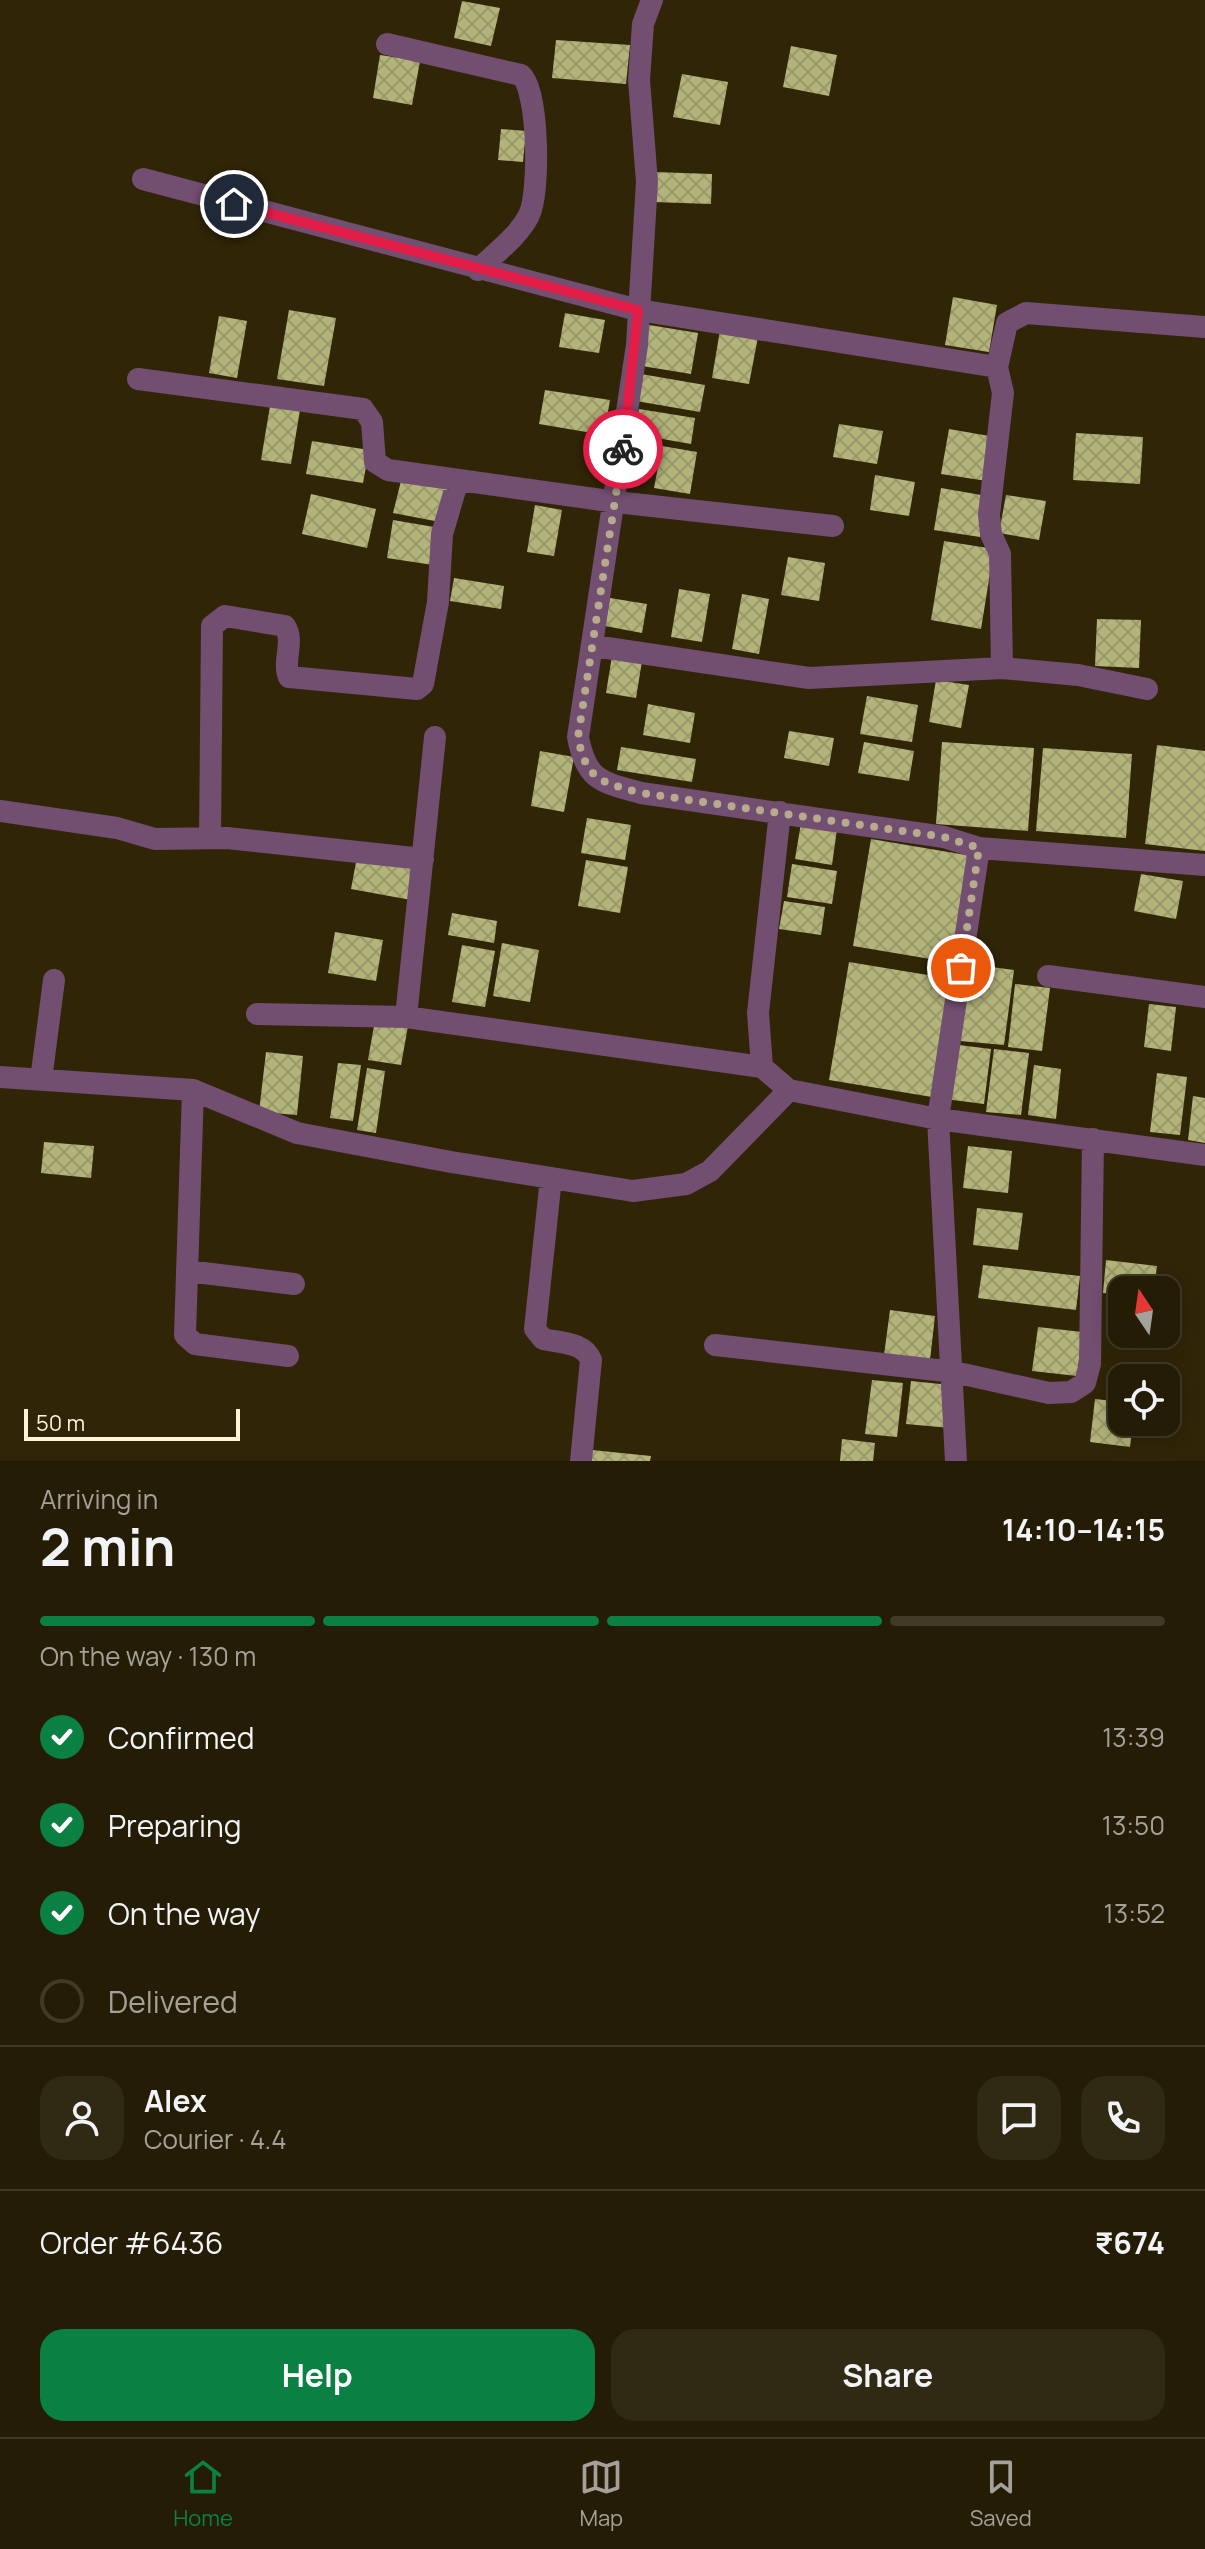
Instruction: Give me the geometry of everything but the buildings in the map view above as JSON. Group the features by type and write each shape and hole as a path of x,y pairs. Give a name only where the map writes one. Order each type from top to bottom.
{"street":[{"path":"652,0 643,24 639,80 647,182 637,345 616,502 578,737 582,763 601,782 641,793 944,837 979,848 1205,865"},
{"path":"387,44 521,75 529,85 535,140 533,206 526,221 478,270"},
{"path":"143,179 638,310 997,367"},
{"path":"1002,668 1000,554 989,525 1003,393 997,367 1007,323 1026,313 1205,327"},
{"path":"138,379 363,409 372,422 375,462 381,468 616,502 833,526"},
{"path":"210,838 212,626 225,616 285,626 290,636 286,671 289,677 417,689 423,684 438,602 442,534 458,480"},
{"path":"594,646 809,678 1002,668 1078,675 1147,689"},
{"path":"406,1017 435,737"},
{"path":"0,811 117,828 155,839 210,838 423,859"},
{"path":"762,1067 758,1013 780,812"},
{"path":"956,1461 954,1372 938,1119 979,848"},
{"path":"1048,976 1205,997"},
{"path":"41,1080 54,980"},
{"path":"257,1014 406,1017 762,1067 789,1090 938,1119 1205,1155"},
{"path":"0,1077 193,1090 297,1133 633,1191 686,1184 710,1171 789,1090"},
{"path":"193,1090 185,1335 189,1341 288,1356"},
{"path":"715,1345 954,1372 1049,1393 1071,1392 1085,1383 1090,1364 1093,1139"},
{"path":"551,1178 535,1329 543,1339 583,1347 591,1360 581,1461"},
{"path":"187,1271 294,1284"}],"way so far":[{"path":"623,449 578,737 582,763 601,782 641,793 944,837 979,848 961,968"}],"route":[{"path":"234,204 638,310 637,345 623,449"}]}
